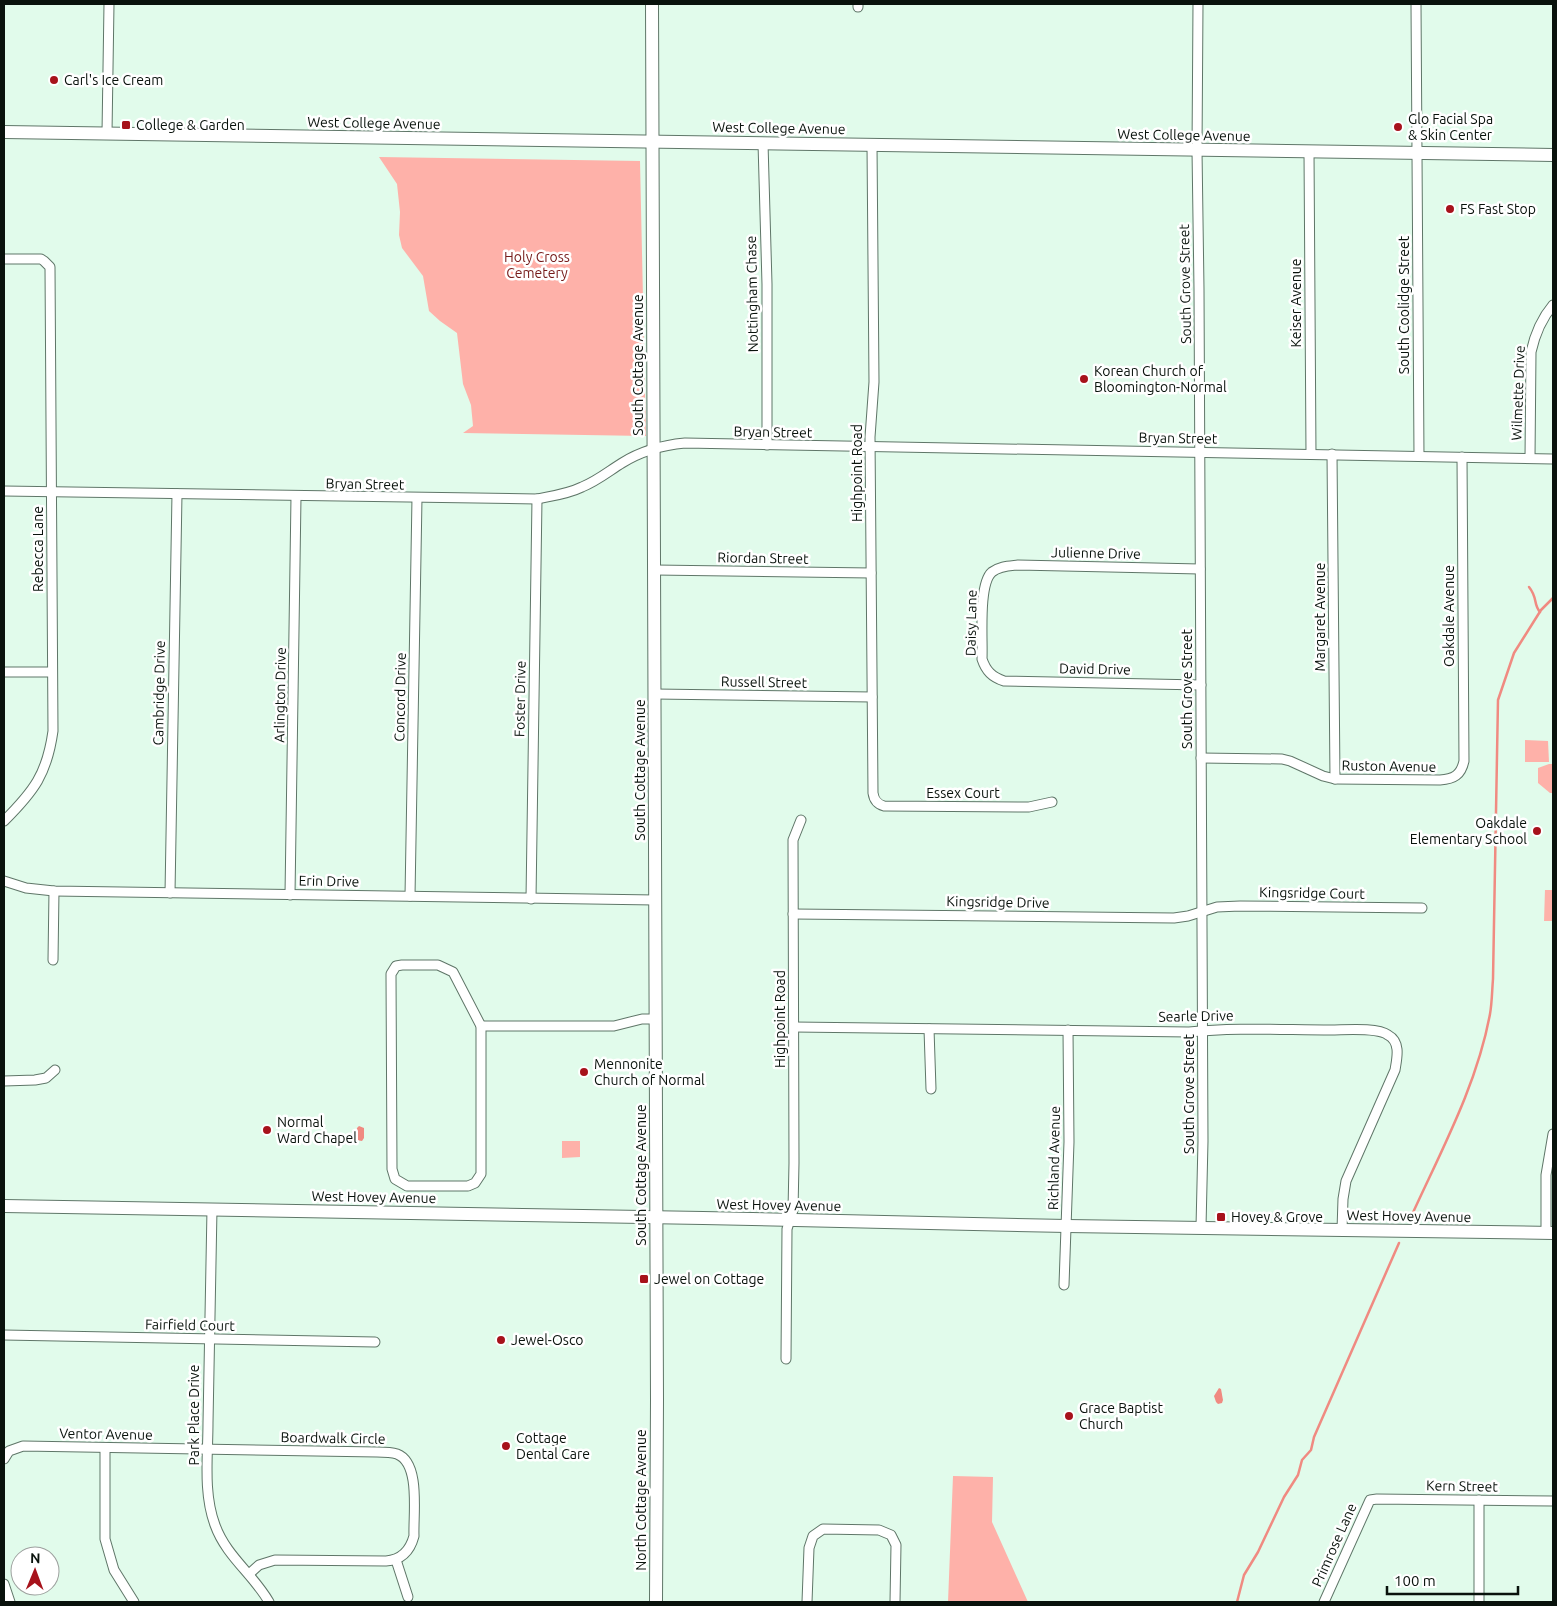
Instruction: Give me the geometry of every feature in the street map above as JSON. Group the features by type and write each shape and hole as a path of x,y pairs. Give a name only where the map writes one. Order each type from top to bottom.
{"main road":[{"path":"652,4 653,141"},
{"name":"West College Avenue","path":"4,132 1553,155"},
{"name":"South Cottage Avenue","path":"653,141 657,1399"},
{"name":"West Hovey Avenue","path":"4,1206 1550,1233"},
{"name":"North Cottage Avenue","path":"656,1602 657,1399"}],"street":[{"path":"107,134 109,4"},
{"name":"South Grove Street","path":"1198,4 1202,1227"},
{"name":"South Coolidge Street","path":"1416,4 1419,456"},
{"name":"Nottingham Chase","path":"763,143 767,284 768,445"},
{"name":"Highpoint Road","path":"872,145 874,382 870,447 873,793 876,801"},
{"name":"Keiser Avenue","path":"1309,152 1311,454"},
{"name":"Rebecca Lane","path":"4,259 35,259 47,263 50,267 53,731 50,752 43,772 34,789 4,821"},
{"name":"Wilmette Drive","path":"1530,458 1531,352 1539,327 1546,313 1553,305"},
{"name":"Bryan Street","path":"4,491 296,497 537,499 558,496 581,488 624,461 668,445 686,443 1553,459"},
{"name":"Margaret Avenue","path":"1332,454 1335,779"},
{"name":"Oakdale Avenue","path":"1459,775 1464,761 1462,457"},
{"name":"Cambridge Drive","path":"170,893 176,494"},
{"name":"Arlington Drive","path":"290,895 296,497"},
{"name":"Concord Drive","path":"410,896 417,498"},
{"name":"Foster Drive","path":"531,899 537,499"},
{"name":"Julienne Drive","path":"992,573 1001,568 1018,566 1200,569"},
{"name":"Riordan Street","path":"654,570 871,573"},
{"name":"Daisy Lane","path":"991,674 986,669 982,659 983,591 992,573"},
{"path":"4,672 52,672"},
{"name":"David Drive","path":"991,674 1004,681 1201,685"},
{"name":"Russell Street","path":"655,694 872,698"},
{"name":"Ruston Avenue","path":"1201,758 1282,759 1335,779 1440,780 1451,779 1459,775"},
{"name":"Essex Court","path":"876,801 884,806 1028,807 1052,802"},
{"name":"Highpoint Road","path":"786,1359 787,1229 793,1210 794,1191 793,840 801,820"},
{"name":"Erin Drive","path":"4,881 26,888 54,892 655,900"},
{"path":"53,960 54,892"},
{"name":"Kingsridge Court","path":"1202,912 1217,907 1240,906 1422,908"},
{"name":"Kingsridge Drive","path":"793,914 1174,918 1202,912"},
{"path":"402,964 438,965 447,968 458,978 482,1026 482,1139 481,1174 479,1180 475,1184 468,1186 408,1186 400,1183 395,1178 392,1169 391,974 393,970 402,964"},
{"path":"482,1026 614,1026 642,1019 656,1019"},
{"name":"Searle Drive","path":"794,1027 1189,1032 1218,1029 1379,1031 1387,1033 1393,1038 1397,1047 1398,1055 1395,1070 1346,1181 1343,1199 1342,1230"},
{"path":"929,1029 931,1089"},
{"name":"Richland Avenue","path":"1064,1285 1069,1142 1068,1030"},
{"path":"4,1081 46,1078 55,1070"},
{"path":"1550,1233 1546,1175 1553,1134"},
{"name":"Park Place Drive","path":"212,1209 208,1449 210,1509 223,1544 249,1574 269,1602"},
{"name":"Fairfield Court","path":"4,1335 375,1342"},
{"name":"Ventor Avenue","path":"5,1457 9,1451 23,1446 208,1449"},
{"path":"105,1448 105,1539 114,1570 134,1602"},
{"name":"Boardwalk Circle","path":"208,1449 397,1454 407,1462 413,1476 414,1536 409,1549 396,1560"},
{"name":"Kern Street","path":"1370,1500 1553,1501"},
{"name":"Primrose Lane","path":"1327,1601 1370,1500"},
{"path":"1479,1500 1479,1602"},
{"path":"807,1602 808,1548 813,1536 823,1529 879,1530 891,1535 896,1545 895,1602"},
{"path":"249,1574 259,1565 275,1560 396,1560 408,1597"},
{"path":"4,1584 10,1602"}],"green space":[{"name":"Holy Cross Cemetery","path":"379,157 640,161 646,436 463,433 473,426 471,405 463,384 457,333 429,311 423,276 402,248 399,235 400,212 397,184"},
{"path":"1525,740 1548,741 1549,762 1525,762"},
{"path":"1553,764 1553,793 1550,793 1538,783 1538,768"},
{"path":"1545,890 1553,890 1553,921 1544,921"},
{"path":"562,1141 580,1141 580,1157 562,1158"},
{"path":"953,1476 993,1477 992,1522 1028,1602 948,1602"}],"shaded area":[{"path":"359,1126 364,1128 364,1138 362,1141 356,1140 357,1128"},
{"path":"1219,1388 1221,1389 1223,1400 1222,1403 1218,1404 1214,1396"}],"waterway":[{"path":"1529,587 1534,594 1540,612"},
{"path":"1411,1217 1467,1092 1484,1040 1491,1010 1498,700 1514,653 1541,610 1553,598"},
{"path":"1237,1602 1244,1575 1258,1552 1284,1497 1298,1475 1302,1460 1311,1450 1314,1437 1399,1243"}],"place":[{"name":"Carl's Ice Cream","path":"54,80"},
{"name":"College & Garden","path":"126,125"},
{"name":"Glo Facial Spa & Skin Center","path":"1398,127"},
{"name":"FS Fast Stop","path":"1450,209"},
{"name":"Korean Church of Bloomington-Normal","path":"1084,379"},
{"name":"Oakdale Elementary School","path":"1537,831"},
{"name":"Mennonite Church of Normal","path":"584,1072"},
{"name":"Normal Ward Chapel","path":"267,1130"},
{"name":"Hovey & Grove","path":"1221,1217"},
{"name":"Jewel on Cottage","path":"644,1279"},
{"name":"Jewel-Osco","path":"501,1340"},
{"name":"Grace Baptist Church","path":"1069,1416"},
{"name":"Cottage Dental Care","path":"506,1446"}]}
